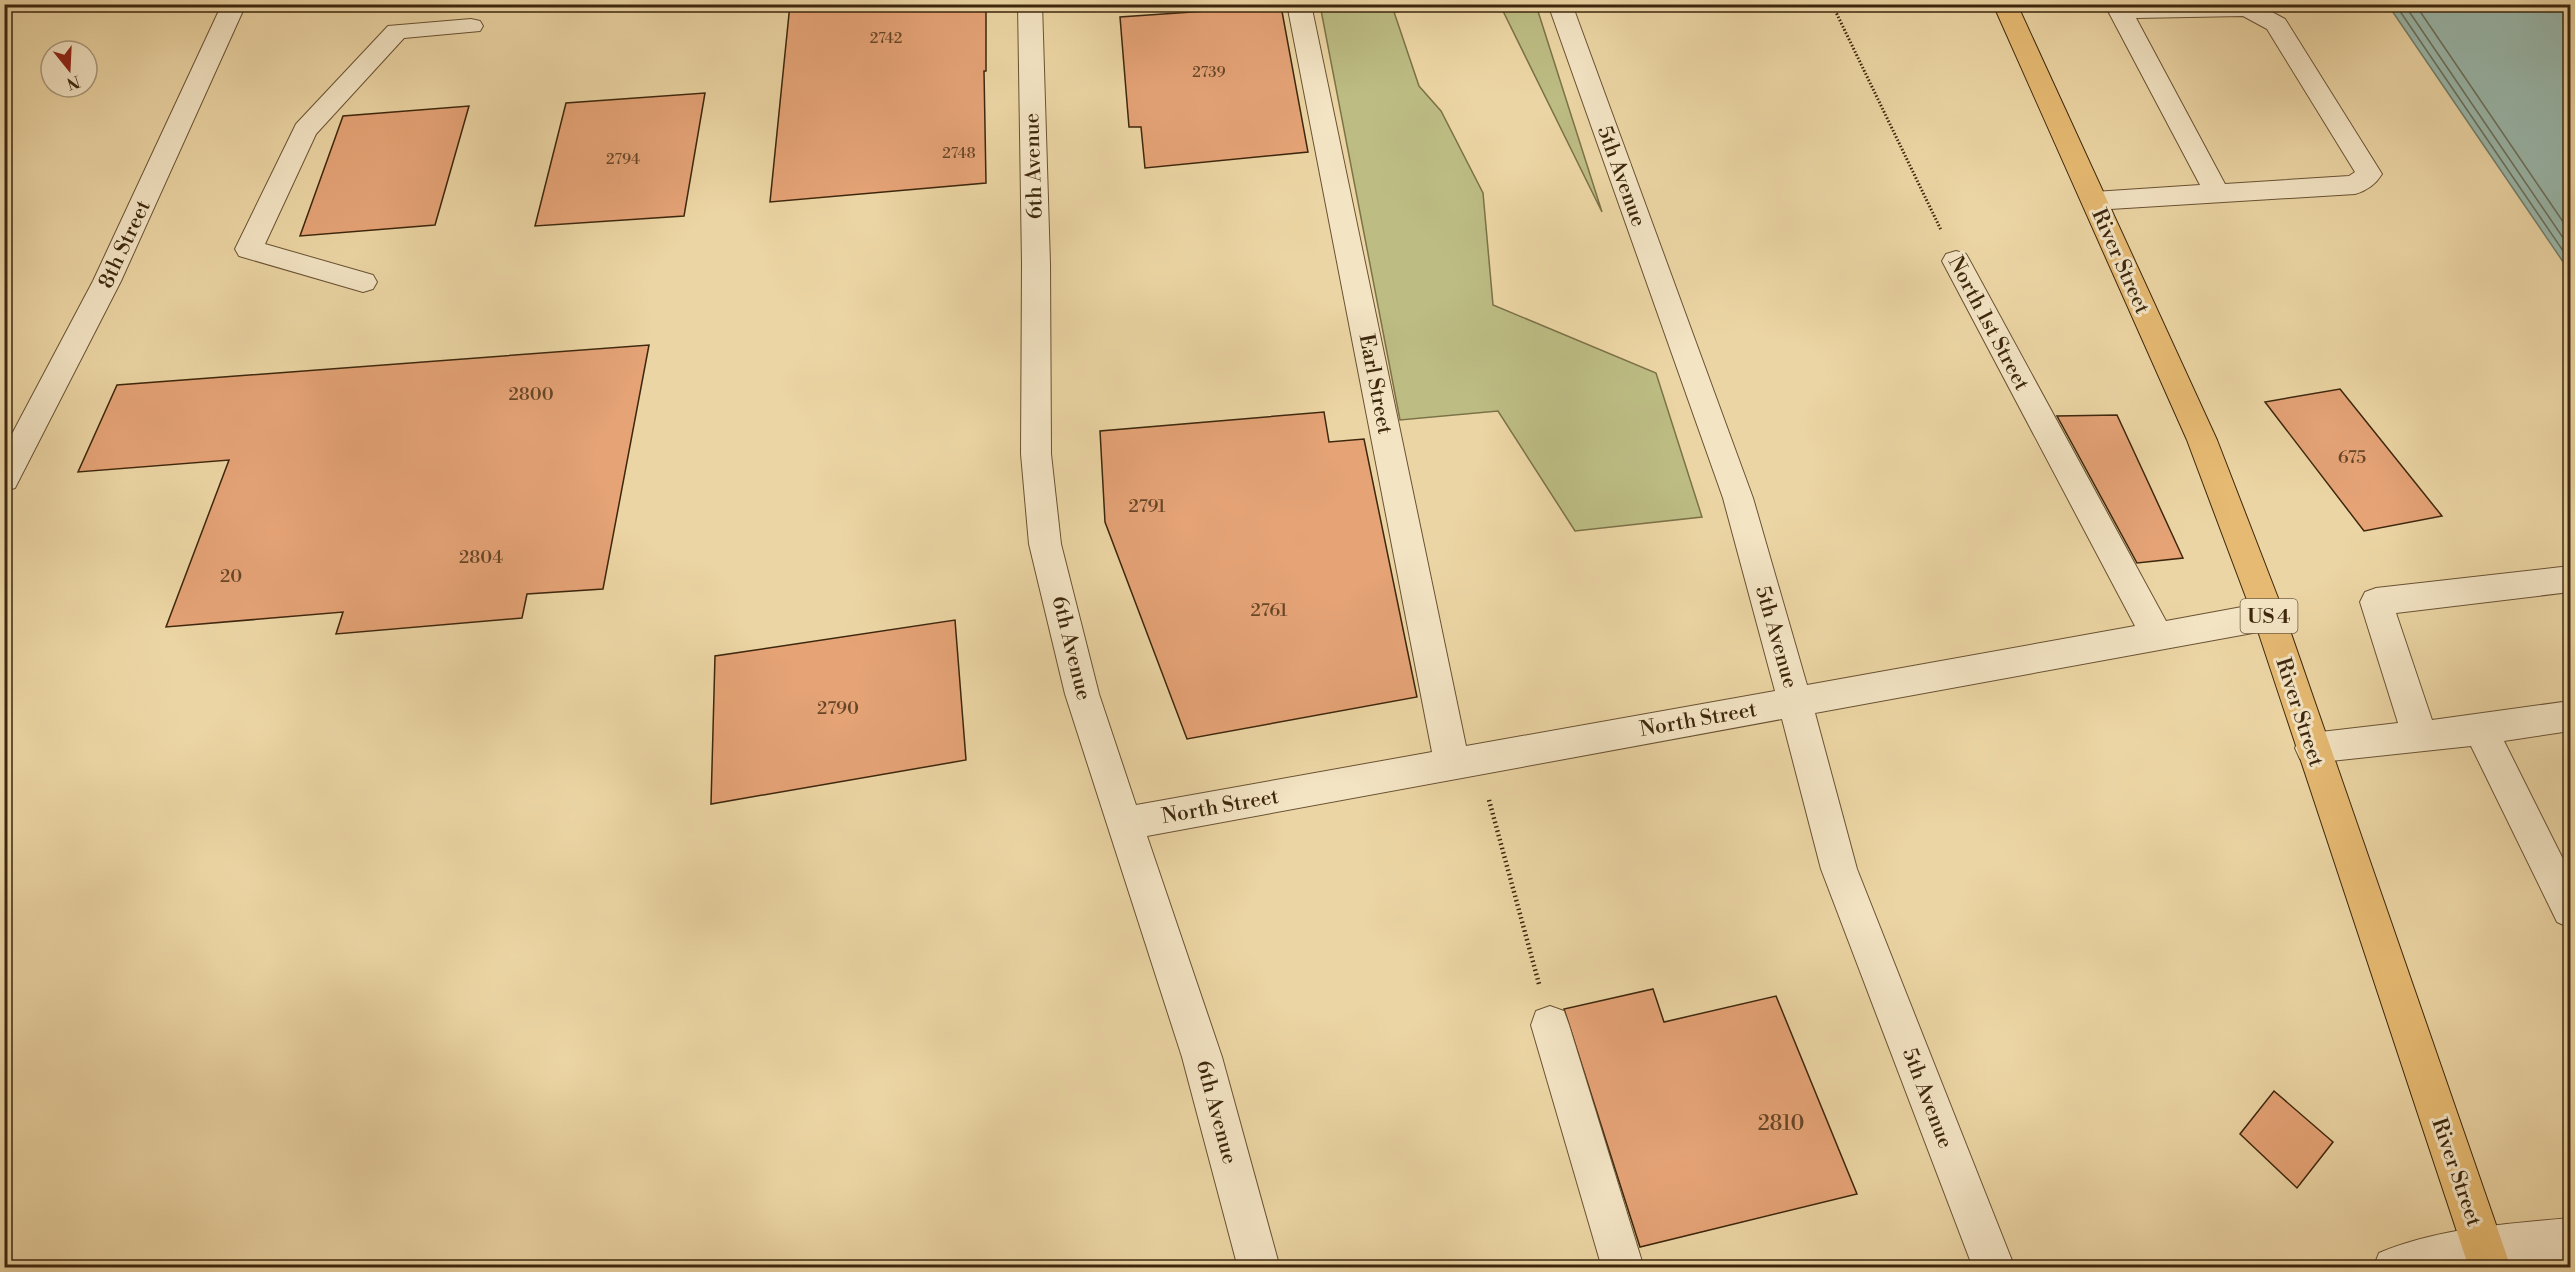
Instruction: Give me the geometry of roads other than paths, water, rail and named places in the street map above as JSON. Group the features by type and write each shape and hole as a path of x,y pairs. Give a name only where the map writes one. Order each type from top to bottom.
{"main road":[{"name":"River Street","path":"2005,4 2202,440 2270,616 2312,748 2486,1257"}],"street":[{"name":"8th Street","path":"4,479 107,281 234,4"},
{"name":"6th Avenue","path":"1030,4 1036,264 1036,454 1045,544 1082,694 1202,1057 1259,1268"},
{"name":"Earl Street","path":"1299,4 1465,761"},
{"name":"5th Avenue","path":"1560,4 1738,498 1796,702 1839,869 1994,1268"},
{"path":"2094,201 2355,185 2369,174 2276,24 2247,9 2112,8"},
{"path":"2112,8 2217,193"},
{"path":"363,282 249,249 305,130 397,31 471,26"},
{"name":"North 1st Street","path":"1956,261 2157,636"},
{"path":"2420,737 2376,602 2571,579"},
{"name":"North Street","path":"1126,823 2270,616"},
{"path":"2312,748 2481,730 2571,716"},
{"path":"2481,730 2571,910"},
{"path":"1550,1026 1623,1268"},
{"path":"2394,1268 2486,1257 2571,1239"}],"water":[{"path":"2388,5 2570,5 2570,272"}]}
